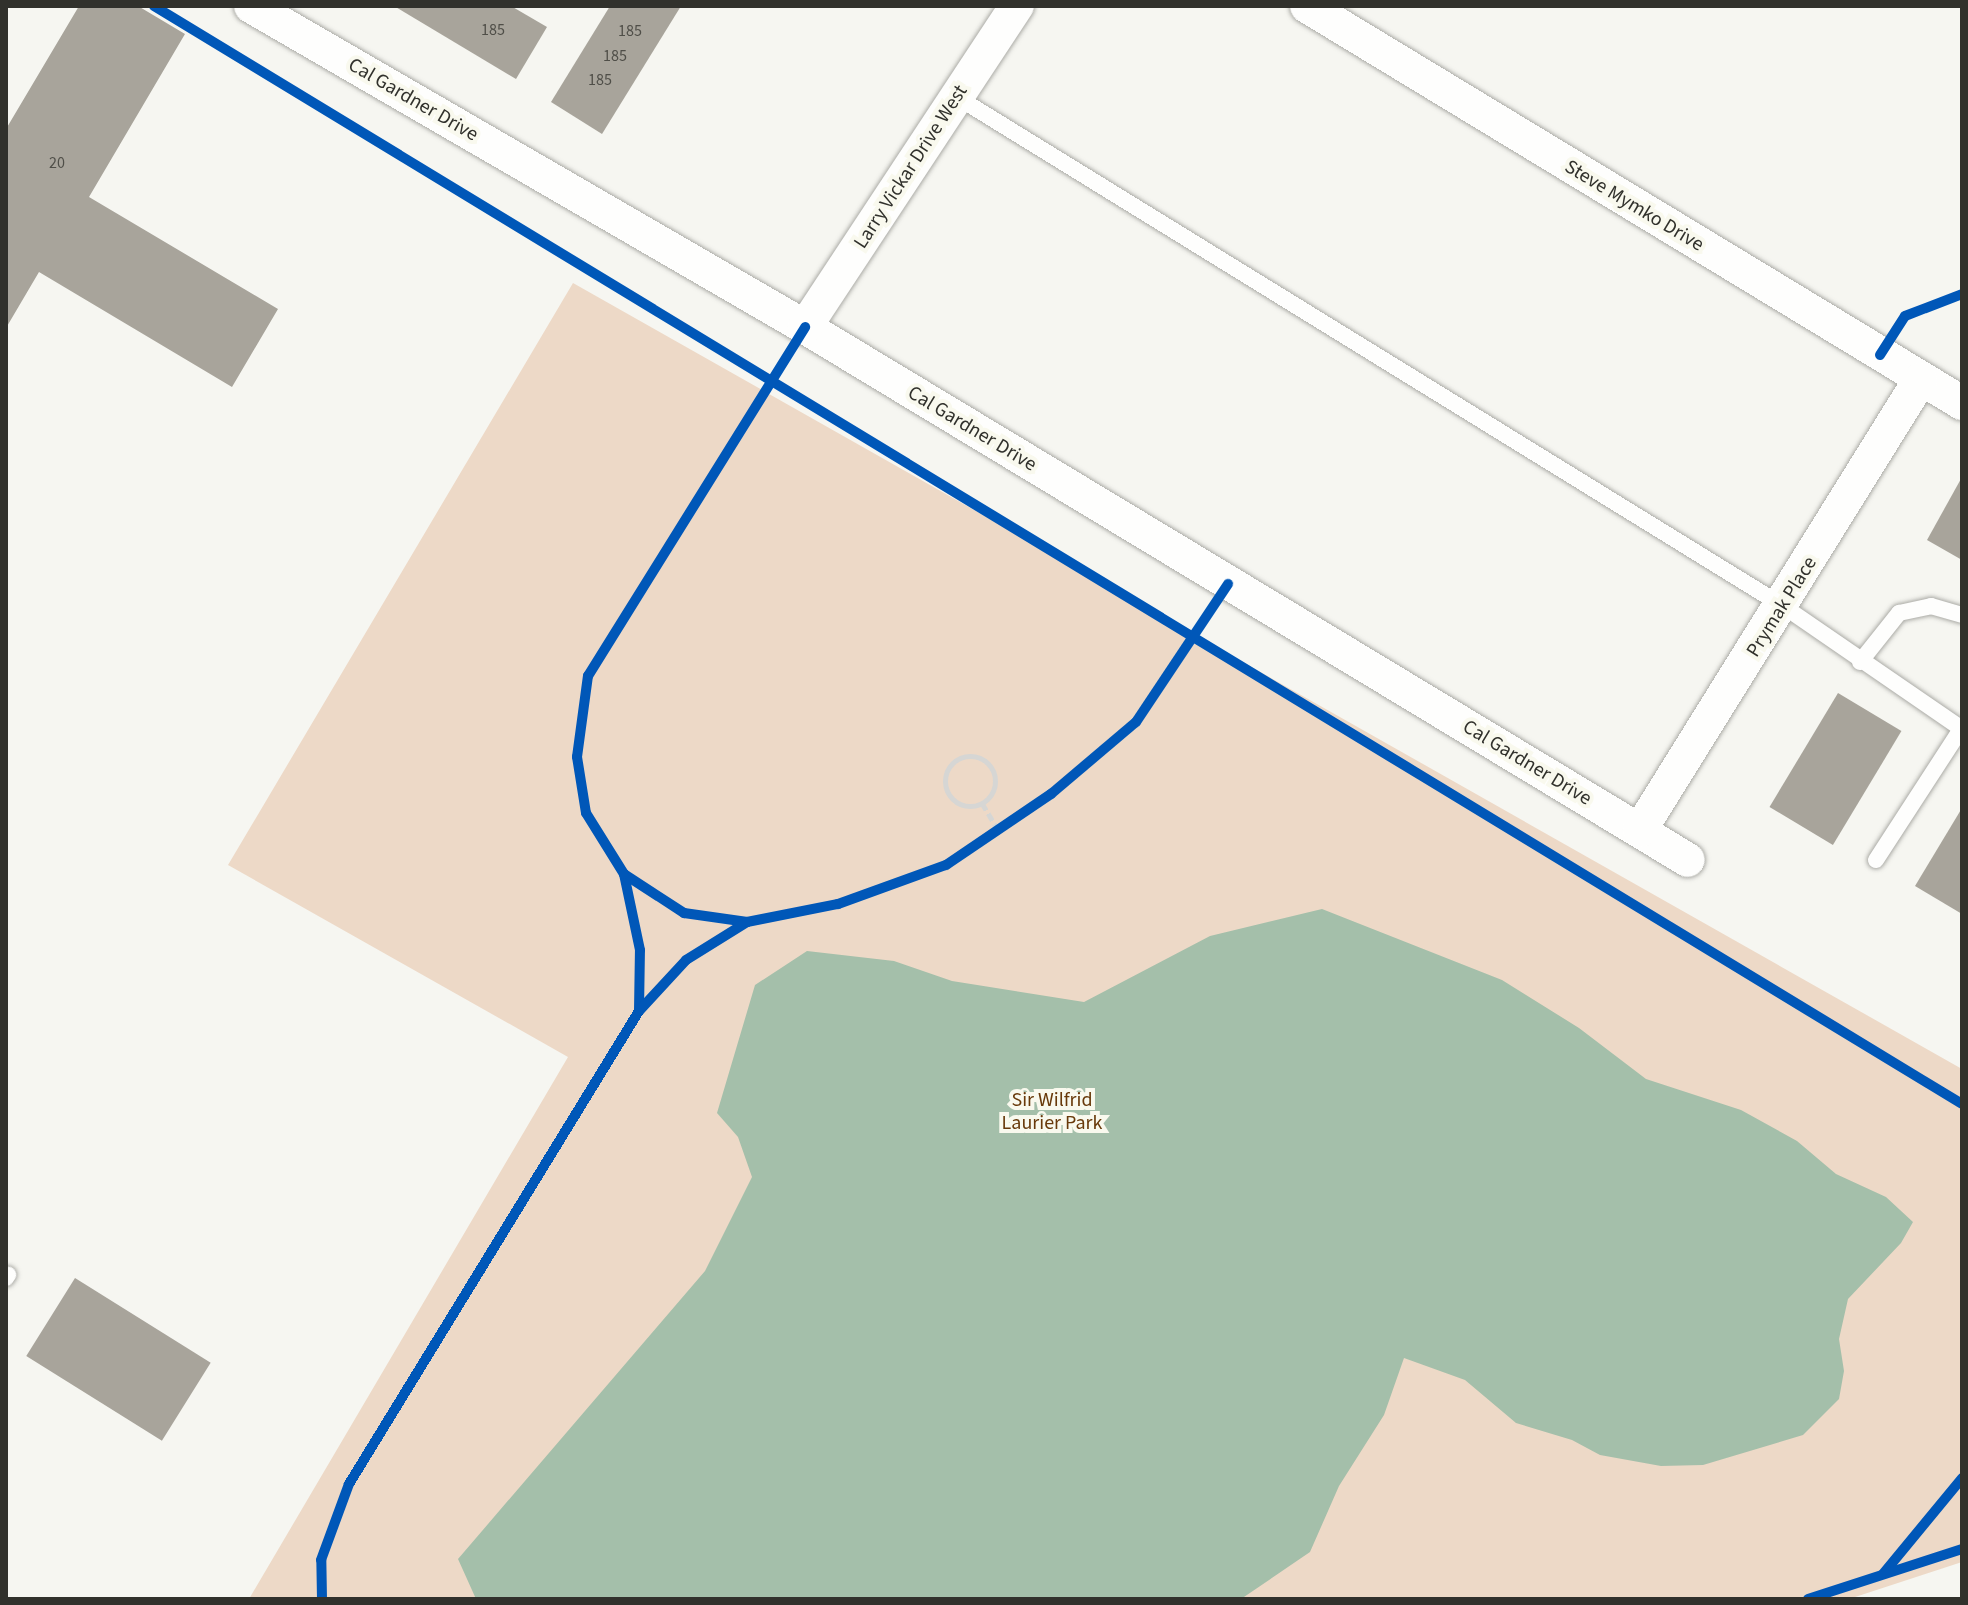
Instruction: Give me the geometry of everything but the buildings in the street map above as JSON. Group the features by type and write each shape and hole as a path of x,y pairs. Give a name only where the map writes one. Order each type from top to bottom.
{"street":[{"name":"Cal Gardner Drive","path":"251,6 805,327 1688,860"},
{"name":"Larry Vickar Drive West","path":"805,327 1017,6"},
{"name":"Steve Mymko Drive","path":"1307,6 1962,403"},
{"name":"Prymak Place","path":"1640,830 1783,606 1920,380"}],"lane":[{"path":"957,97 1783,606 1961,729 1876,860"},
{"path":"1860,662 1899,613 1931,606 1962,615"}],"path":[{"path":"976,756 991,765 996,782 982,803 966,806 952,799 945,785 952,762 976,756"},
{"path":"982,803 998,830"},
{"path":"985,838 1012,821"}],"green space":[{"name":"Sir Wilfrid Laurier Park","path":"573,283 1962,1069 1962,1562 1849,1599 249,1599 568,1057 228,865"}],"shaded area":[{"path":"1322,909 1502,980 1579,1028 1646,1079 1741,1110 1797,1141 1836,1174 1886,1197 1913,1222 1901,1243 1848,1299 1839,1339 1844,1371 1839,1399 1803,1435 1703,1465 1661,1466 1600,1455 1572,1440 1516,1423 1465,1380 1404,1358 1384,1415 1339,1486 1310,1552 1241,1599 476,1599 458,1559 705,1271 752,1177 738,1137 717,1113 755,985 807,951 894,961 952,981 1084,1002 1210,936"}],"cycle path":[{"path":"154,6 1962,1104"},
{"path":"1880,355 1905,316 1962,294"},
{"path":"639,1011 640,950 624,874 586,813 577,757 588,676 805,327"},
{"path":"322,1599 321,1560 349,1484 639,1011 686,960 747,922 838,904 946,865 1051,794 1136,722 1228,584"},
{"path":"624,874 684,913 747,922"},
{"path":"1883,1574 1962,1478"},
{"path":"1808,1599 1962,1549"}]}
